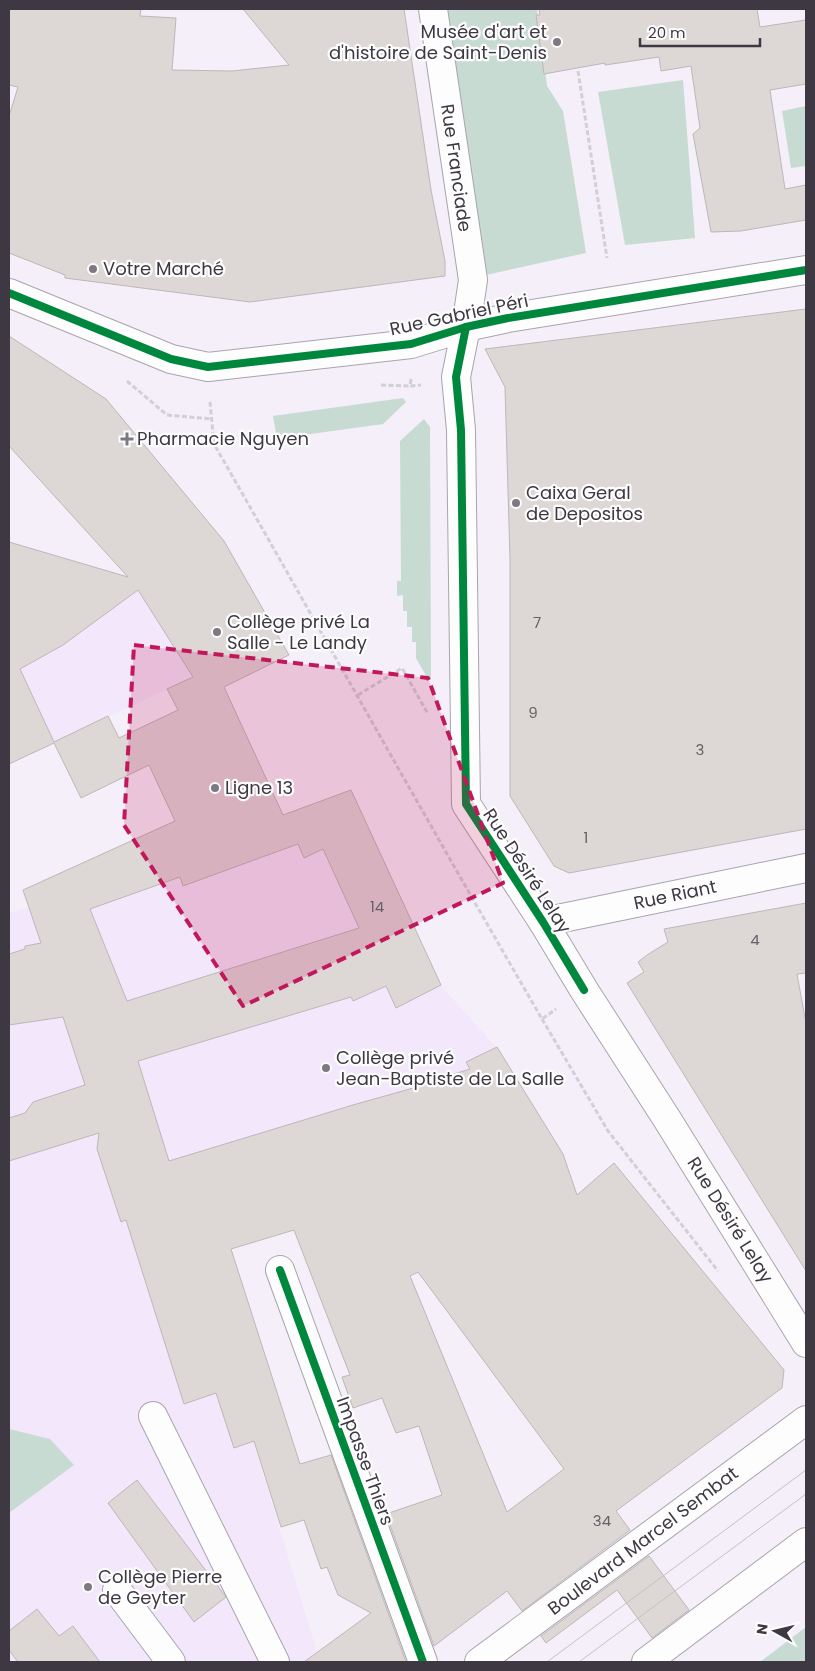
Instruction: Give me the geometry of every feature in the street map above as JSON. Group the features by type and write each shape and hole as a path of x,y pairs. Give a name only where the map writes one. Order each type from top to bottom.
{"street":[{"name":"Rue Franciade","path":"433,9 473,280 456,376 461,430 466,763"},
{"name":"Rue Gabriel Péri","path":"9,293 171,359 208,367 411,344 466,327 508,318 806,270"},
{"name":"Rue Désiré Lelay","path":"466,763 466,804 543,922 806,1343"},
{"name":"Rue Riant","path":"543,922 806,868"},
{"name":"Impasse Thiers","path":"280,1270 423,1662"},
{"path":"153,1416 275,1662"},
{"name":"Boulevard Marcel Sembat","path":"479,1662 806,1420"},
{"path":"646,1662 806,1542"},
{"path":"117,1590 171,1662"}],"path":[{"path":"578,71 607,258"},
{"path":"208,367 214,444 446,853 608,1131 709,1262 722,1275"},
{"path":"123,377 167,415 212,418"},
{"path":"358,695 402,668 432,720"},
{"path":"542,1019 584,990"}],"highlighted area":[{"path":"134,645 428,678 503,883 243,1006 124,825"}],"shaded area":[{"path":"217,535 274,627 230,650 199,674 9,764 9,542 49,554 105,613"},
{"path":"351,790 441,986 498,1049 523,1090 181,1204 320,1662 9,1662 9,913"}],"green space":[{"path":"443,9 537,9 547,86 563,111 586,253 481,276"},
{"path":"683,80 695,238 625,245 598,92"},
{"path":"806,106 806,166 791,168 782,111"},
{"path":"403,398 406,402 383,424 289,437 276,433 273,416"},
{"path":"424,419 430,427 431,679 428,679 416,658 416,642 412,642 412,627 407,627 407,611 403,611 403,595 397,596 397,581 401,581 400,441"},
{"path":"9,1429 50,1439 74,1465 9,1513"},
{"path":"806,1627 806,1662 760,1662"}],"building":[{"path":"9,9 141,9 140,16 176,18 172,70 232,71 289,65 243,9 404,9 431,190 445,261 445,276 250,302 65,278 65,275 9,253 9,116 18,87 9,85"},
{"path":"539,9 757,9 760,27 806,20 806,84 770,90 785,189 806,185 806,220 741,231 711,232 693,134 700,128 691,66 661,71 659,57 605,65 605,63 544,74 536,15 540,15"},
{"path":"806,309 806,829 569,873 554,866 510,796 510,559 505,387 485,349"},
{"path":"9,336 106,399 224,541 289,655 224,687 283,815 351,790 441,985 396,1008 386,986 353,1001 351,997 138,1061 169,1161 431,1083 431,1081 470,1069 466,1062 497,1047 563,1154 577,1195 614,1163 784,1370 782,1388 616,1511 630,1530 522,1611 507,1591 434,1646 386,1514 442,1495 419,1426 396,1433 382,1398 353,1408 342,1377 350,1375 294,1230 231,1249 300,1464 331,1455 406,1662 304,1662 371,1613 338,1595 327,1567 321,1569 304,1520 281,1527 254,1441 234,1448 216,1393 184,1404 126,1220 121,1222 97,1149 99,1133 9,1161 9,1118 25,1113 33,1102 85,1085 63,1017 9,1025 9,954 25,949 25,946 41,943 23,890 175,821 149,765 81,798 54,743 9,764 9,542 128,577 9,446","holes":["138,590 193,677 167,689 178,710 119,738 108,716 54,742 20,669 63,645","298,844 304,858 323,849 359,928 127,1001 90,909 180,877 183,886","418,1272 564,1469 507,1512 410,1276"]},
{"path":"806,903 806,973 797,974 806,1023 806,1271 627,983 644,972 638,962 668,942 664,929"},
{"path":"137,1480 226,1597 194,1622 108,1503"},
{"path":"649,1556 689,1610 652,1638 617,1590 546,1643 541,1636"},
{"path":"37,1609 59,1636 73,1626 100,1662 18,1662 9,1650 9,1631"}],"tram line":[{"path":"547,1662 806,1470"},
{"path":"579,1662 806,1494"}],"cycle path":[{"path":"9,293 171,359 208,367 411,344 466,327 508,318 806,270"},
{"path":"466,327 456,377 461,430 466,804 543,922 584,990"},
{"path":"280,1270 423,1662"}],"place":[{"name":"Musée d'art et d'histoire de Saint-Denis","path":"557,42"},
{"name":"Votre Marché","path":"93,269"},
{"name":"Pharmacie Nguyen","path":"127,439"},
{"name":"Caixa Geral de Depositos","path":"516,503"},
{"name":"Collège privé La Salle - Le Landy","path":"217,632"},
{"name":"Ligne 13","path":"215,788"},
{"name":"Collège privé Jean-Baptiste de La Salle","path":"326,1068"},
{"name":"Collège Pierre de Geyter","path":"88,1587"}]}
